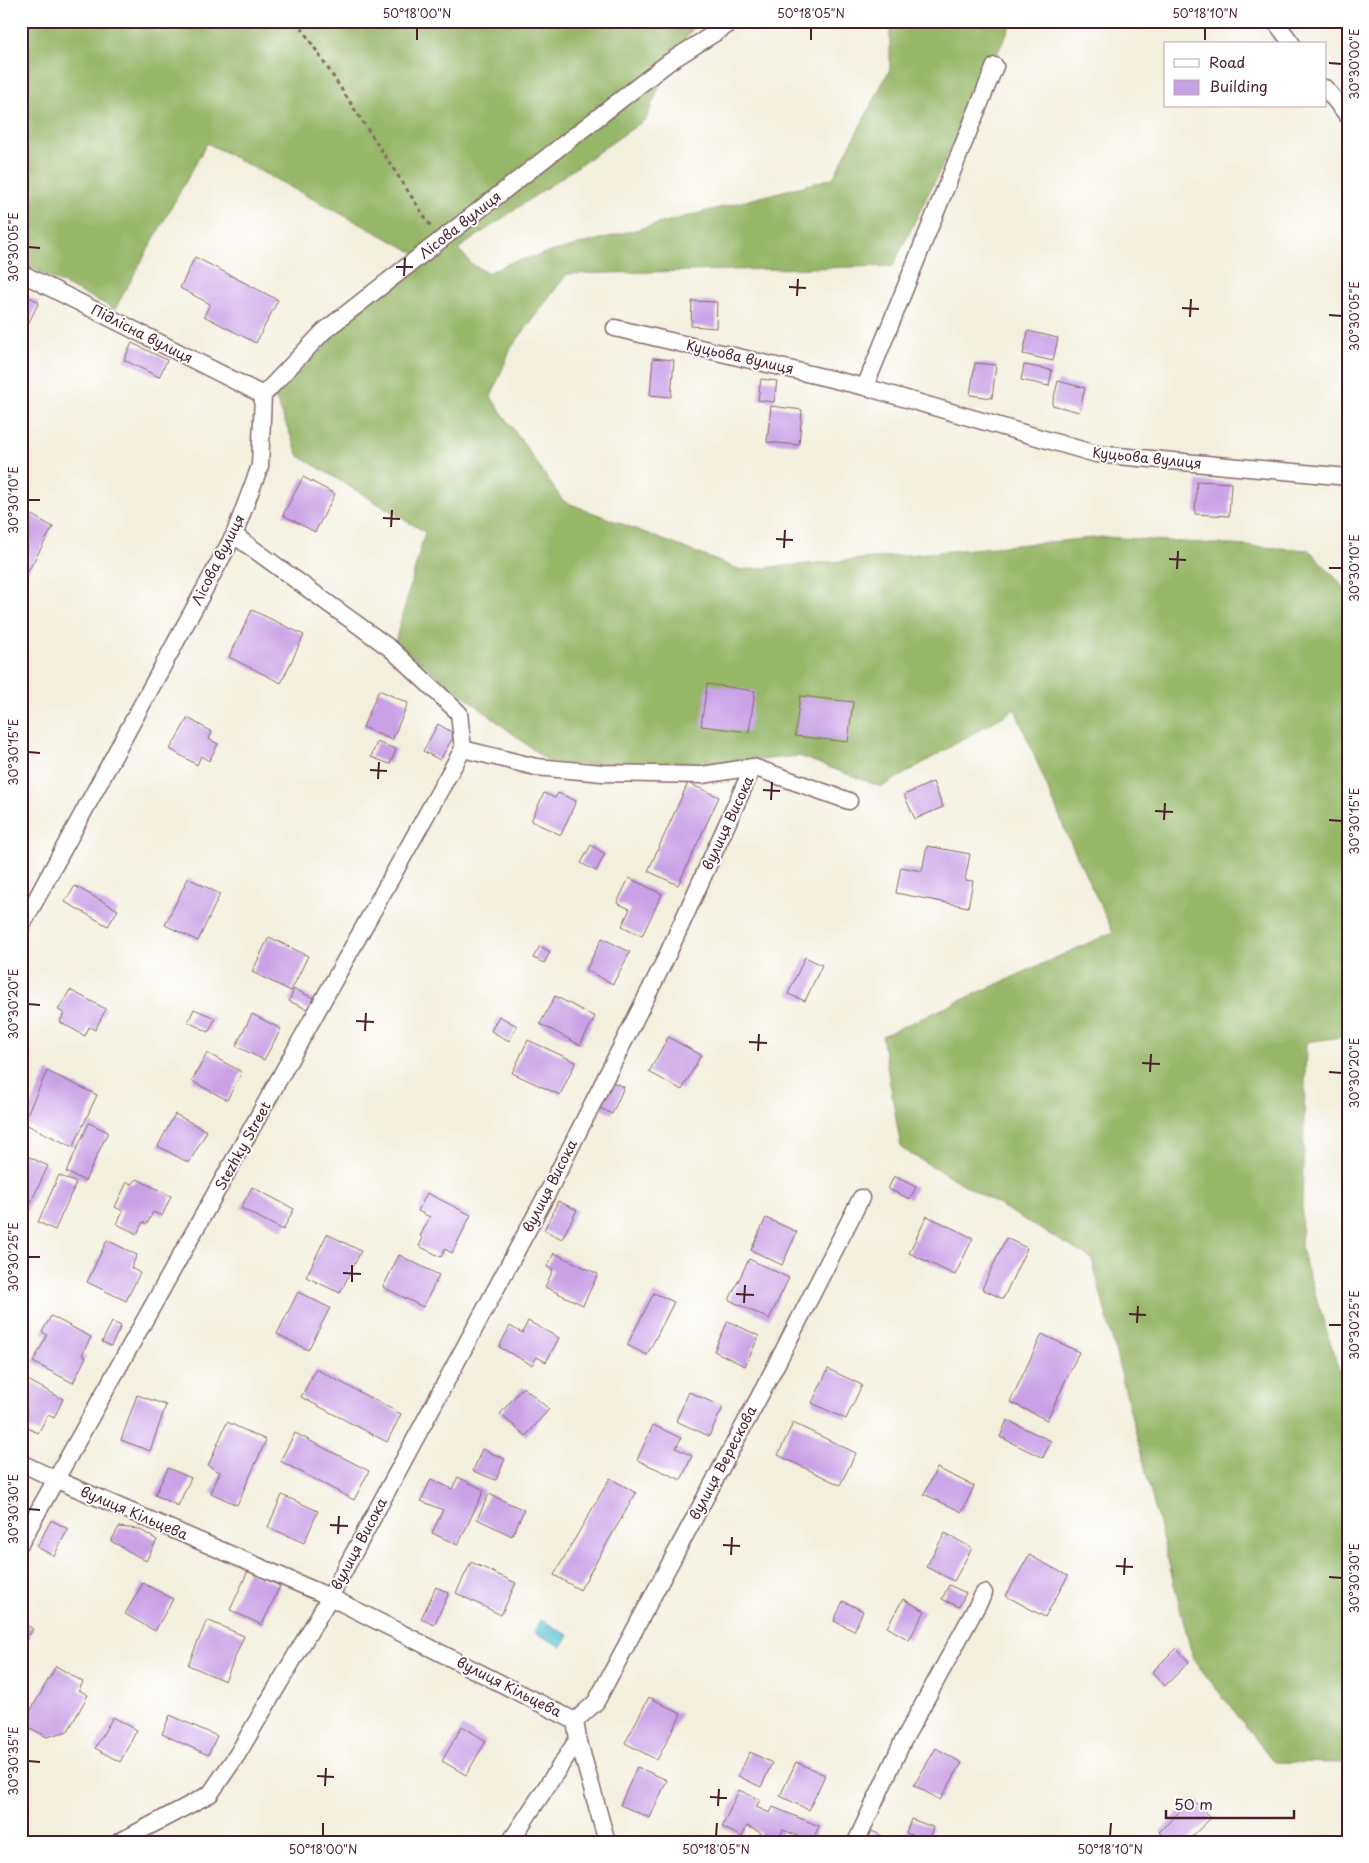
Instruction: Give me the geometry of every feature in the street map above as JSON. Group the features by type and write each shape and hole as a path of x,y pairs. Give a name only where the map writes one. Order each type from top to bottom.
{"street":[{"name":"Лісова вулиця","path":"21,927 234,535 260,466 263,395 324,331 669,62 734,21"},
{"path":"1275,21 1291,42"},
{"path":"865,386 995,66"},
{"path":"1326,89 1348,116"},
{"name":"Підлісна вулиця","path":"21,273 263,395"},
{"name":"Куцьова вулиця","path":"615,328 865,386 1096,454 1348,477"},
{"path":"234,535 392,650 459,713 464,749 536,767 603,773 702,776 753,767 849,801"},
{"name":"Stezhky Street","path":"21,1542 58,1480 464,749"},
{"name":"вулиця Висока","path":"330,1597 547,1194 664,962 753,767"},
{"name":"вулиця Верескова","path":"575,1721 596,1702 773,1370 861,1198"},
{"name":"вулиця Кільцева","path":"21,1463 330,1597 575,1721 578,1739 607,1842"},
{"path":"856,1842 902,1743 984,1592"},
{"path":"119,1842 210,1794 237,1755 330,1597"},
{"path":"510,1842 578,1739"}],"path":[{"path":"297,21 440,240"}],"green space":[{"path":"21,21 698,21 669,62 646,119 458,249 472,264 488,273 509,263 833,178 890,69 890,21 1013,21 893,266 567,274 511,348 491,397 563,501 741,570 1105,537 1309,550 1348,591 1348,1036 1306,1042 1301,1249 1348,1399 1348,1763 1274,1762 1193,1659 1092,1259 901,1148 882,1036 1113,932 1068,837 1015,709 882,787 799,756 656,770 549,762 395,642 425,532 299,456 275,397 415,253 207,143 115,309 21,263"}],"water":[{"path":"541,1620 568,1635 562,1647 534,1632"}],"building":[{"path":"195,257 278,300 256,343 204,316 210,304 180,288"},
{"path":"21,293 39,302 24,332 21,331"},
{"path":"692,301 717,302 716,328 691,326"},
{"path":"1028,331 1058,338 1053,361 1023,354"},
{"path":"132,343 167,360 159,377 124,360"},
{"path":"653,358 674,360 671,397 650,395"},
{"path":"975,363 996,365 992,398 970,395"},
{"path":"1024,365 1052,370 1049,386 1021,380"},
{"path":"761,379 777,381 774,402 758,400"},
{"path":"1058,381 1085,388 1079,412 1052,405"},
{"path":"771,406 802,410 799,445 767,442"},
{"path":"303,477 335,494 315,532 283,515"},
{"path":"1197,481 1231,483 1229,516 1195,514"},
{"path":"21,509 53,527 26,575 21,572"},
{"path":"252,610 304,635 281,683 229,657"},
{"path":"707,684 755,691 749,732 701,726"},
{"path":"379,690 408,703 392,740 363,727"},
{"path":"800,696 853,702 848,742 795,736"},
{"path":"188,718 212,732 209,739 218,744 209,761 201,756 197,765 170,749"},
{"path":"438,724 455,734 440,760 423,751"},
{"path":"377,742 396,749 390,764 371,757"},
{"path":"933,782 943,807 915,819 904,795"},
{"path":"688,783 719,797 678,885 648,871"},
{"path":"544,793 555,798 558,793 576,801 561,835 531,821"},
{"path":"591,845 605,854 596,871 581,863"},
{"path":"927,846 970,854 965,880 973,881 968,907 896,893 901,867 922,871"},
{"path":"188,878 220,894 198,941 165,925"},
{"path":"629,878 662,894 642,936 622,926 630,909 617,903"},
{"path":"75,886 118,910 108,926 65,902"},
{"path":"269,937 308,956 291,991 252,972"},
{"path":"602,938 630,952 613,984 586,970"},
{"path":"540,946 550,952 544,963 533,958"},
{"path":"805,957 822,965 805,1001 788,994"},
{"path":"294,989 315,999 309,1010 289,1001"},
{"path":"70,990 106,1009 95,1030 89,1027 85,1036 60,1022 64,1013 58,1010"},
{"path":"555,996 595,1017 580,1045 540,1024"},
{"path":"194,1009 215,1018 209,1032 188,1022"},
{"path":"252,1014 281,1029 264,1060 236,1046"},
{"path":"499,1016 517,1026 509,1041 491,1031"},
{"path":"668,1037 701,1055 682,1090 649,1072"},
{"path":"528,1040 576,1062 560,1095 512,1073"},
{"path":"207,1053 242,1072 227,1100 192,1081"},
{"path":"47,1071 97,1095 73,1147 23,1123"},
{"path":"610,1081 624,1087 612,1114 598,1107"},
{"path":"175,1114 207,1131 189,1163 158,1146"},
{"path":"89,1123 108,1132 85,1181 66,1172"},
{"path":"21,1153 48,1166 24,1217 21,1216"},
{"path":"59,1175 76,1183 55,1230 38,1222"},
{"path":"894,1176 916,1187 910,1199 888,1189"},
{"path":"137,1179 171,1196 162,1216 153,1212 147,1224 143,1222 137,1234 117,1224 123,1211 115,1207 127,1182 132,1184"},
{"path":"252,1187 294,1209 283,1230 241,1208"},
{"path":"427,1193 471,1215 452,1253 445,1249 441,1257 419,1246 423,1238 420,1236 430,1217 418,1211"},
{"path":"558,1201 577,1210 562,1239 544,1230"},
{"path":"927,1216 973,1238 955,1275 909,1253"},
{"path":"766,1218 797,1232 782,1265 751,1250"},
{"path":"327,1234 361,1251 340,1293 306,1277"},
{"path":"1006,1238 1027,1248 1003,1299 982,1289"},
{"path":"107,1240 137,1255 131,1268 140,1273 126,1301 87,1282"},
{"path":"554,1253 598,1274 583,1305 545,1287 553,1270 547,1267"},
{"path":"399,1255 439,1275 423,1307 383,1287"},
{"path":"749,1259 789,1278 769,1319 729,1300"},
{"path":"298,1292 330,1308 308,1350 277,1334"},
{"path":"654,1293 674,1302 647,1355 627,1345"},
{"path":"51,1316 91,1337 82,1355 86,1357 73,1383 33,1362 47,1335 42,1332"},
{"path":"528,1321 559,1338 546,1362 537,1357 532,1365 499,1347 510,1326 522,1333"},
{"path":"728,1321 759,1336 745,1366 714,1351"},
{"path":"112,1322 121,1326 111,1346 102,1342"},
{"path":"1042,1334 1079,1352 1047,1420 1010,1402"},
{"path":"316,1369 401,1414 387,1442 301,1397"},
{"path":"828,1369 862,1385 846,1419 812,1403"},
{"path":"22,1377 63,1399 54,1418 48,1415 38,1433 21,1425"},
{"path":"523,1387 549,1409 526,1436 500,1414"},
{"path":"689,1392 723,1407 709,1436 676,1421"},
{"path":"137,1395 166,1405 150,1451 121,1440"},
{"path":"1007,1420 1051,1441 1043,1458 1000,1437"},
{"path":"227,1422 266,1440 237,1505 211,1493 220,1472 208,1466"},
{"path":"793,1423 856,1453 840,1485 778,1455"},
{"path":"653,1425 681,1438 676,1448 692,1456 681,1480 637,1460"},
{"path":"295,1433 369,1471 354,1500 280,1461"},
{"path":"482,1449 505,1459 496,1480 473,1471"},
{"path":"168,1468 191,1478 178,1506 155,1495"},
{"path":"937,1468 974,1486 962,1512 924,1494"},
{"path":"458,1477 484,1490 458,1545 432,1533 443,1510 421,1501 431,1479 452,1489"},
{"path":"610,1478 636,1493 580,1590 554,1575"},
{"path":"489,1494 524,1510 512,1536 477,1519"},
{"path":"282,1495 318,1511 304,1543 268,1527"},
{"path":"51,1520 68,1529 54,1556 37,1547"},
{"path":"119,1527 139,1529 157,1540 146,1561 111,1541"},
{"path":"945,1533 972,1548 954,1581 926,1567"},
{"path":"1029,1555 1068,1576 1045,1617 1006,1596"},
{"path":"471,1562 516,1583 501,1615 456,1593"},
{"path":"248,1571 280,1586 262,1625 230,1610"},
{"path":"143,1583 173,1599 155,1631 125,1614"},
{"path":"949,1585 966,1593 959,1607 942,1599"},
{"path":"436,1587 449,1593 434,1625 421,1619"},
{"path":"903,1599 925,1611 909,1640 887,1627"},
{"path":"843,1601 863,1611 854,1631 834,1621"},
{"path":"207,1620 244,1636 225,1681 188,1665"},
{"path":"21,1622 33,1629 21,1649"},
{"path":"1176,1648 1189,1662 1165,1686 1152,1672"},
{"path":"56,1666 83,1682 79,1690 88,1695 68,1731 47,1737 23,1724"},
{"path":"649,1697 681,1714 657,1760 625,1743"},
{"path":"170,1715 217,1736 208,1755 162,1734"},
{"path":"113,1717 137,1730 120,1762 95,1748"},
{"path":"462,1726 486,1741 466,1775 442,1761"},
{"path":"936,1748 962,1763 940,1800 914,1785"},
{"path":"750,1752 772,1763 761,1787 738,1776"},
{"path":"796,1762 825,1775 809,1810 780,1796"},
{"path":"637,1767 667,1780 650,1818 620,1805"},
{"path":"739,1790 760,1800 756,1807 770,1813 773,1807 819,1826 812,1842 783,1830 778,1842 762,1842 758,1840 761,1833 747,1826 742,1837 722,1827"},
{"path":"1192,1799 1211,1818 1186,1842 1169,1842 1159,1832"},
{"path":"911,1819 933,1827 928,1841 906,1833"},
{"path":"872,1831 895,1842 867,1842"}]}
